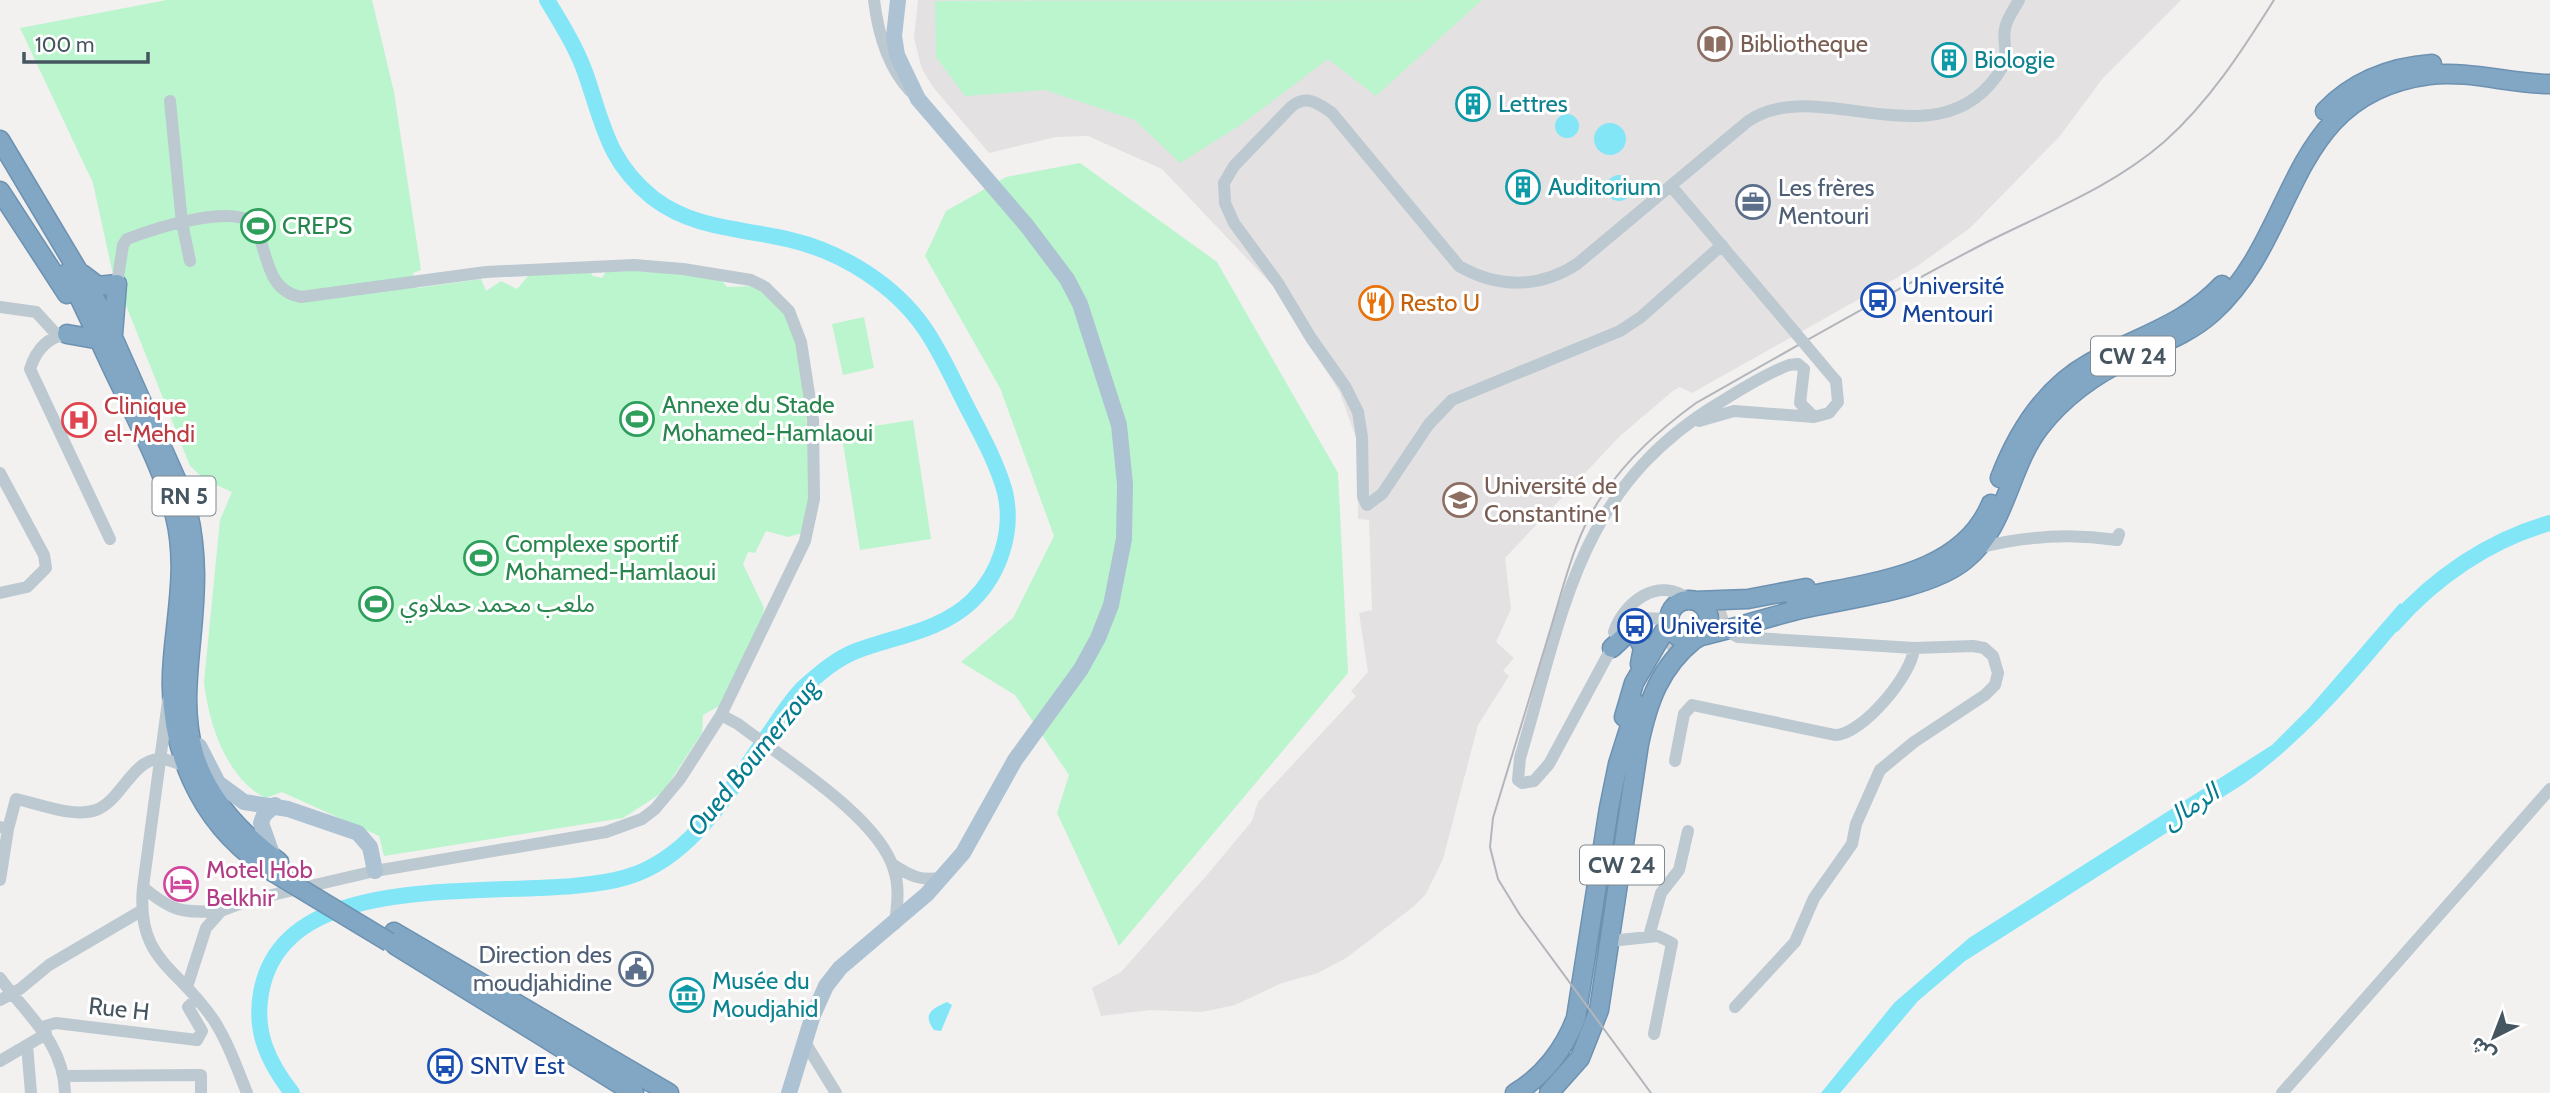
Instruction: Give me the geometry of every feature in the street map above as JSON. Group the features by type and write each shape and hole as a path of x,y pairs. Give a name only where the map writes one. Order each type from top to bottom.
{"highway":[{"name":"CW 24","path":"1549,1093 1571,1070 1592,1033 1610,942 1646,713 1667,666 1698,638 1727,623 1929,565 1967,542 1982,522 2017,439 2056,387 2090,363 2189,314 2225,282 2250,244 2306,136 2335,101 2370,79 2412,66 2459,63 2550,73"},
{"name":"CW 24","path":"1727,623 1923,580 1955,568 1978,548 1997,520 2026,448 2039,428 2067,398 2107,370 2192,328 2232,292 2260,247 2315,142 2343,109 2393,84 2431,75 2468,75 2550,84"},
{"name":"RN 5","path":"0,140 113,334 169,457 191,521 195,584 186,675 188,728 196,761 219,806 233,824 276,865 634,1093"},
{"name":"RN 5","path":"0,158 63,266 168,494 181,541 183,569 171,705 175,733 185,766 209,814 223,832 249,857 276,865"},
{"path":"0,191 111,366"},
{"path":"75,266 94,285 117,284 113,334"},
{"path":"62,335 80,328 83,319"},
{"path":"62,335 95,339"},
{"name":"CW 24","path":"1692,601 1757,598 1894,568 1929,565"},
{"path":"1692,601 1708,614 1708,626 1698,638 1681,639 1669,621 1673,608 1692,601"},
{"name":"CW 24","path":"1618,764 1618,743 1634,683 1669,621"},
{"path":"1612,648 1627,634 1636,634 1642,642 1643,654 1634,683"},
{"name":"CW 24","path":"1515,1093 1543,1071 1562,1047 1576,1018 1586,969 1596,877 1618,764 1639,697 1667,649"},
{"name":"RN 5","path":"392,937 669,1093"}],"main road":[{"path":"787,1093 826,986 840,968 894,925 943,877 963,853 1015,760 1066,690 1098,638 1120,570 1125,484 1115,412 1090,331 1066,279 1027,226 918,99 898,55 894,36 898,0"},
{"path":"188,728 218,783 244,802 275,806 358,833 370,847 375,871"},
{"path":"275,806 264,815 261,823 276,865"}],"street":[{"path":"874,0 891,64 900,80 918,99"},
{"path":"1722,245 1641,317 1620,331 1452,400 1429,424 1382,494 1367,505 1363,497 1362,437 1358,412 1345,386 1311,338 1278,283 1234,223 1223,190 1234,166 1291,107 1301,100 1313,101 1332,113 1451,258 1477,275 1515,284 1548,278 1568,270 1747,122 1774,107 1918,116 1955,110 1972,99 2002,67 2006,53 2004,29 2019,0"},
{"path":"170,101 182,223 190,261"},
{"path":"1671,186 1836,381 1838,402 1829,413 1814,418 1734,411 1685,424"},
{"path":"117,284 123,245 127,239 182,223 223,216 248,219 260,237 278,287 289,295 301,297 486,272 601,265 683,269 728,275 765,286 778,298 794,322 808,379 815,461 813,510 793,571 721,715 666,797 642,819 569,840 375,871 250,900 221,911 194,912 166,906 143,887"},
{"path":"0,307 36,312 62,335 43,345 34,356 30,369 110,539"},
{"path":"1669,621 1631,621 1624,625 1549,764 1534,781 1522,783 1516,773 1520,758 1585,549 1603,514 1630,475 1685,424 1766,376 1793,364 1804,369 1800,403 1814,418"},
{"path":"0,593 27,587 46,568 44,555 2,479"},
{"path":"1978,548 2015,538 2054,536 2117,540 2119,534"},
{"path":"1612,648 1615,627 1635,600 1649,593 1666,590 1679,593 1692,601"},
{"path":"1727,623 1738,637 1914,648 1984,648 1996,661 1998,673 1995,685 1978,701 1914,742 1880,771 1856,824 1852,844 1814,898 1795,942 1735,1007"},
{"path":"1675,761 1684,714 1692,705 1835,735 1849,733 1898,685 1912,664 1914,648"},
{"path":"173,663 141,911 148,942 187,987 221,1033 247,1093"},
{"path":"721,715 738,724 859,816 892,864 913,877 931,880 943,877"},
{"path":"0,880 4,828 16,799 82,813 99,809 117,795 146,763 160,759 185,766"},
{"path":"2282,1093 2548,795"},
{"path":"1648,936 1661,893 1679,870 1688,831"},
{"path":"892,864 898,898 894,925"},
{"path":"5,996 20,989 80,945 141,911"},
{"path":"187,987 202,937 221,911"},
{"path":"1610,942 1648,936 1665,937 1673,947 1654,1034"},
{"path":"0,978 5,996 44,1030 65,1076 65,1093"},
{"name":"Rue H","path":"44,1030 56,1023 197,1040 202,1033 188,1010 189,1004 196,999"},
{"path":"0,1061 27,1045 44,1030"},
{"path":"806,1044 836,1093"},
{"path":"27,1045 31,1093"},
{"path":"65,1076 201,1075 201,1093"}],"shaded area":[{"name":"Université de Constantine 1","path":"918,0 2181,0 2103,78 2060,136 1970,228 1916,267 1692,393 1680,387 1674,390 1620,436 1505,558 1511,609 1496,642 1514,658 1503,671 1509,676 1478,725 1443,859 1426,894 1413,907 1346,958 1318,973 1282,983 1235,1005 1202,1012 1150,1010 1101,1016 1092,988 1121,972 1207,875 1252,821 1258,802 1356,696 1351,691 1368,672 1359,613 1372,610 1369,520 1358,519 1357,441 1340,393 1273,286 1162,169 1088,136 1056,137 989,153 933,87 922,69 914,38"}],"green space":[{"name":"Complexe sportif Mohamed-Hamlaoui","path":"167,0 372,0 394,92 421,270 413,273 417,288 481,279 486,291 501,281 517,289 529,275 589,270 593,276 602,278 607,270 621,267 719,277 727,287 757,286 784,305 796,331 813,477 802,533 788,537 766,531 755,553 748,552 743,564 764,608 759,636 726,702 703,715 702,733 663,792 623,818 384,856 379,836 282,792 266,798 240,778 230,764 215,732 204,682 220,520 232,492 205,480 190,466 112,270 93,183 20,28"},
{"path":"1482,0 1376,96 1328,59 1239,126 1180,163 1135,120 1045,90 965,96 936,57 935,1"},
{"path":"1080,163 1217,262 1338,473 1348,673 1119,946 1057,813 1069,775 1015,695 961,662 1013,618 1054,536 1000,388 925,256 946,211 1006,177"},
{"path":"864,317 874,368 843,375 832,324"},
{"path":"913,420 931,539 860,550 841,431"}],"water":[{"path":"1567,114 1576,117 1579,126 1576,135 1567,138 1558,135 1555,126 1558,117"},
{"path":"1610,123 1621,128 1626,139 1621,150 1610,155 1599,150 1594,139 1599,128"},
{"path":"1619,175 1628,179 1632,188 1628,197 1619,201 1610,197 1606,188 1610,179"},
{"path":"2400,603 2412,613 2334,703 2292,745 2245,783 1965,961 1918,1001 1840,1093 1821,1093 1894,1003 1969,938 2272,745 2309,708"},
{"path":"947,1002 952,1005 941,1031 934,1030 929,1015"}],"waterway":[{"name":"Oued Boumerzoug","path":"292,1093 276,1070 265,1046 261,1034 259,1007 261,993 280,949 315,920 362,903 416,894 584,885 627,877 651,867 673,853 710,817 786,708 804,687 849,654 917,632 960,611 972,601 990,578 1006,537 1007,507 1002,481 984,439 942,358 913,313 899,298 866,272 829,253 791,240 702,222 653,198 625,170 616,155 602,125 581,63 547,0"},
{"name":"الرمال","path":"2393,625 2426,592 2484,550 2527,530 2550,523"}],"tunnel":[{"path":"1667,649 1691,630 1728,617"}],"tram line":[{"path":"1651,1093 1520,915 1498,879 1490,847 1493,818 1567,574 1578,541 1593,510 1633,457 1696,403 1915,280 2102,185 2144,158 2180,127 2210,93 2274,0"}],"place":[{"name":"Bibliotheque","path":"1715,44"},
{"name":"Biologie","path":"1949,60"},
{"name":"Lettres","path":"1473,104"},
{"name":"Auditorium","path":"1523,187"},
{"name":"Les frères Mentouri","path":"1753,202"},
{"name":"CREPS","path":"258,226"},
{"name":"Université Mentouri","path":"1878,300"},
{"name":"Resto U","path":"1376,303"},
{"name":"Annexe du Stade Mohamed-Hamlaoui","path":"637,419"},
{"name":"Clinique el-Mehdi","path":"79,420"},
{"name":"Université de Constantine 1","path":"1460,500"},
{"name":"Complexe sportif Mohamed-Hamlaoui","path":"481,558"},
{"name":"ملعب محمد حملاوي","path":"376,604"},
{"name":"Université","path":"1635,626"},
{"name":"Motel Hob Belkhir","path":"181,884"},
{"name":"Direction des moudjahidine","path":"636,969"},
{"name":"Musée du Moudjahid","path":"687,995"},
{"name":"SNTV Est","path":"445,1066"}]}
